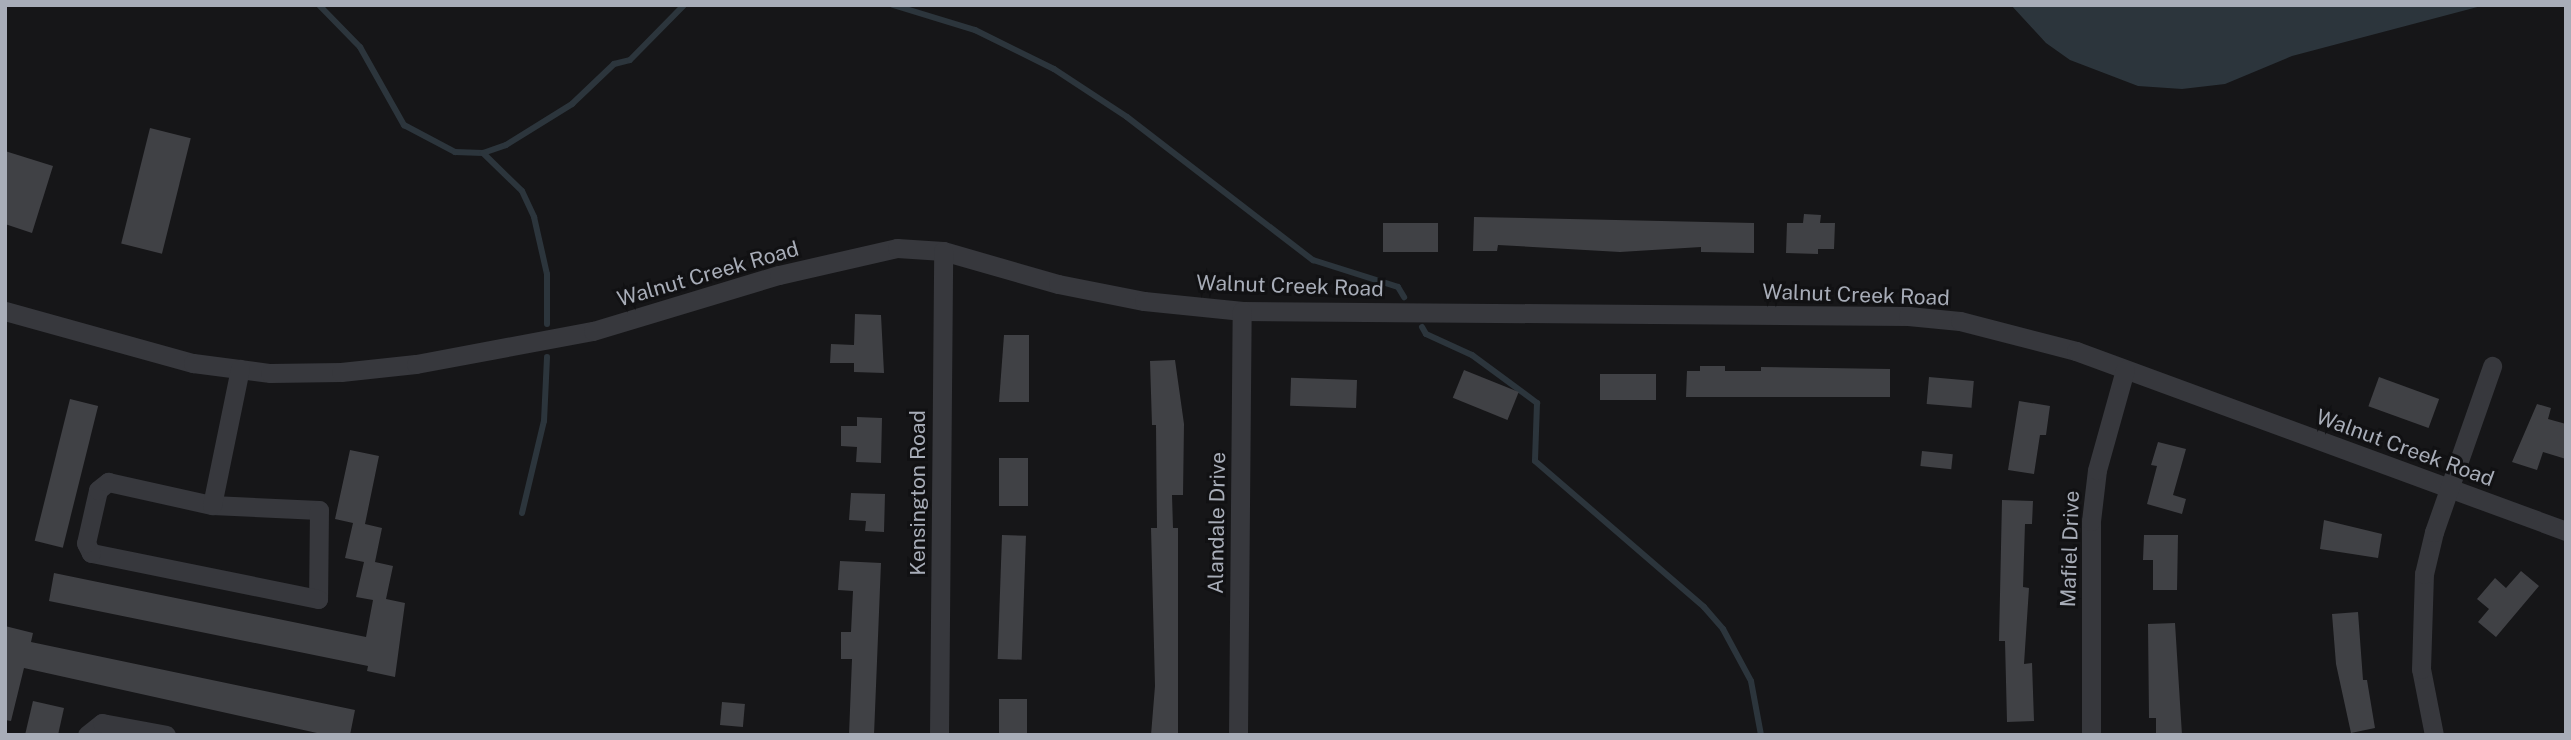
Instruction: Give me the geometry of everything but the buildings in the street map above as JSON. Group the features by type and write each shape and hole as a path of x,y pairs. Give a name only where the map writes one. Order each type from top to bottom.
{"street":[{"name":"Walnut Creek Road","path":"5,311 145,353 240,369 341,372 416,364 593,331 779,275 897,248 943,251 1095,291 1242,311 1908,316 2015,333 2125,370 2566,531"},
{"name":"Kensington Road","path":"939,735 943,251"},
{"name":"Alandale Drive","path":"1238,735 1242,311"},
{"path":"2434,735 2421,669 2420,610 2434,533 2492,366"},
{"path":"212,505 240,369"},
{"name":"Mafiel Drive","path":"2091,735 2091,521 2097,470 2125,370"},
{"path":"108,482 212,505 319,510 318,598 91,552 86,543 98,490 108,482"},
{"path":"87,735 102,723 166,735"}],"shaded area":[{"path":"2011,5 2485,5 2292,56 2225,84 2182,89 2138,86 2070,60 2046,43"}],"waterway":[{"path":"319,5 360,47 404,125 455,152 483,153 506,145 572,104 614,64 630,60 684,5"},
{"path":"893,5 975,30 1054,69 1127,117 1313,260 1398,287 1404,297"},
{"path":"483,153 522,191 534,217 547,274 547,324"},
{"path":"1422,327 1426,334 1472,355 1537,403 1535,461 1704,607 1723,629 1751,681 1761,735"},
{"path":"522,513 544,421 547,357"}]}
